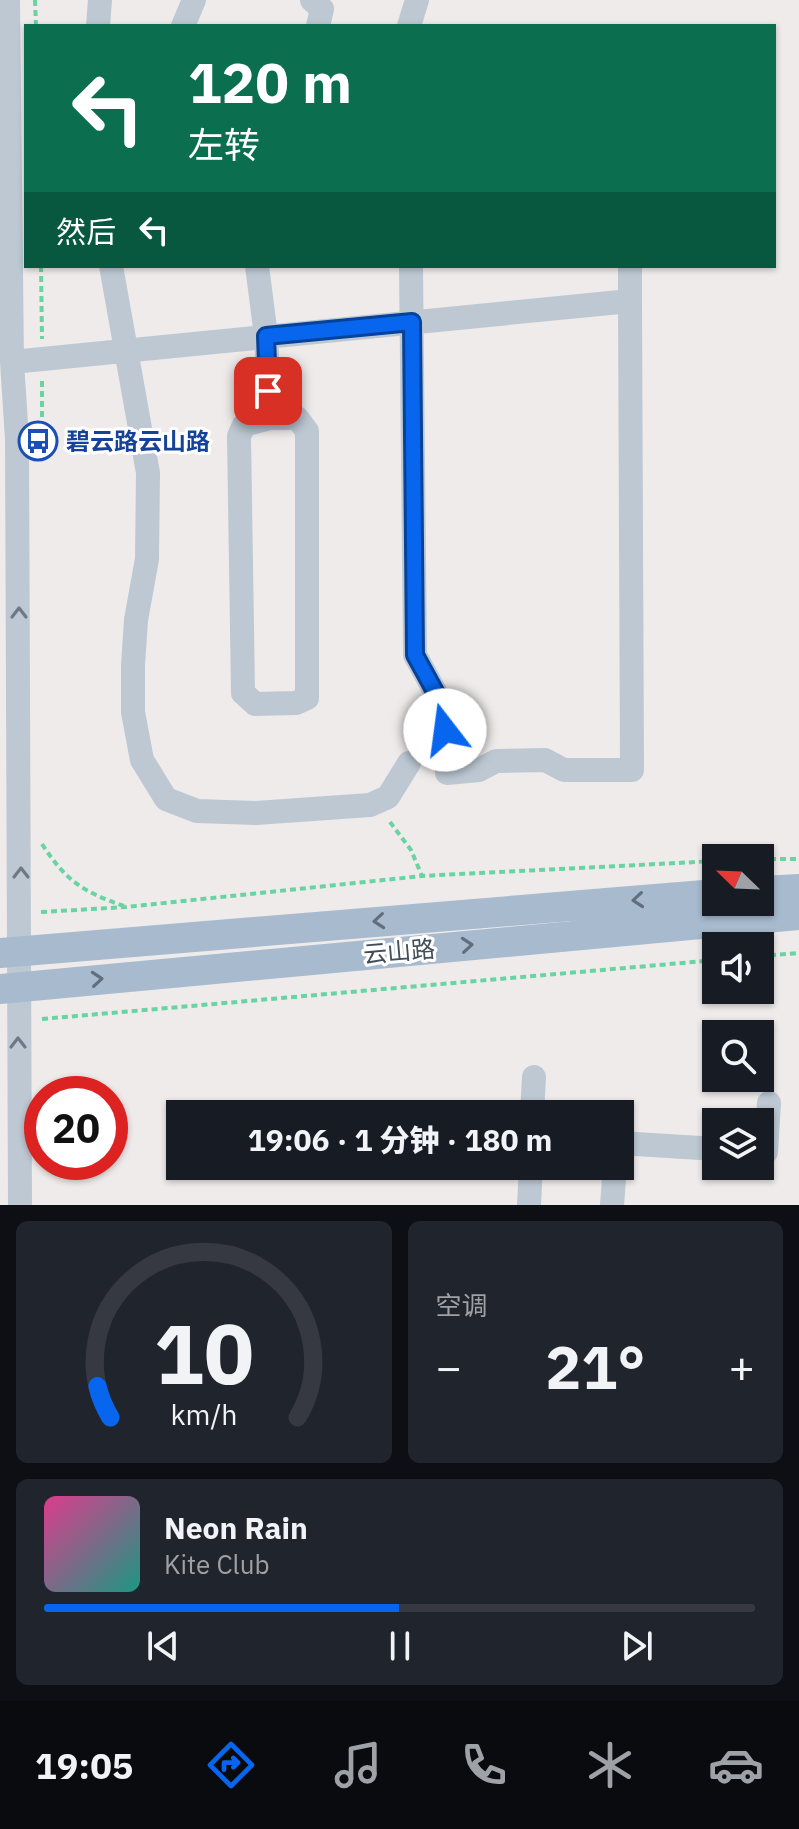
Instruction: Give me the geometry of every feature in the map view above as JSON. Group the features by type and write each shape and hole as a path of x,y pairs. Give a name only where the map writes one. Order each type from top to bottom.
{"main road":[{"path":"774,890 799,889"},
{"name":"云山路","path":"10,952 702,895"},
{"name":"云山路","path":"10,988 799,915"}],"street":[{"path":"8,0 12,362 17,439 21,915 10,952 10,988 18,1021 20,1205"},
{"path":"98,24 100,0"},
{"path":"184,24 194,0"},
{"path":"312,0 322,9 318,24"},
{"path":"410,24 417,0"},
{"path":"111,268 148,473 147,559 136,620 133,665 133,712 142,760 166,799 197,811 256,813 370,805 388,797 409,763"},
{"path":"257,268 266,336 270,418"},
{"path":"411,268 415,655 444,708 447,773 479,770 496,761 545,760 564,770 632,770 630,268"},
{"path":"12,362 630,301"},
{"path":"270,418 297,418 307,431 307,698 296,703 255,704 243,693 239,436 244,425 270,418"},
{"path":"533,1100 534,1077"},
{"path":"769,1103 769,1108"},
{"path":"634,1144 702,1148"},
{"path":"529,1205 530,1180"},
{"path":"612,1205 614,1180"}],"path":[{"path":"35,0 36,24"},
{"path":"370,805 395,826 422,876"},
{"path":"38,839 60,872 89,894 126,907"},
{"path":"774,859 799,859"},
{"path":"21,915 422,876 702,862"},
{"path":"774,955 799,953"},
{"path":"18,1021 702,961"}],"place":[{"name":"碧云路云山路","path":"38,441"}],"route":[{"path":"268,391 266,336 412,322 415,655 444,708 445,730"}]}
